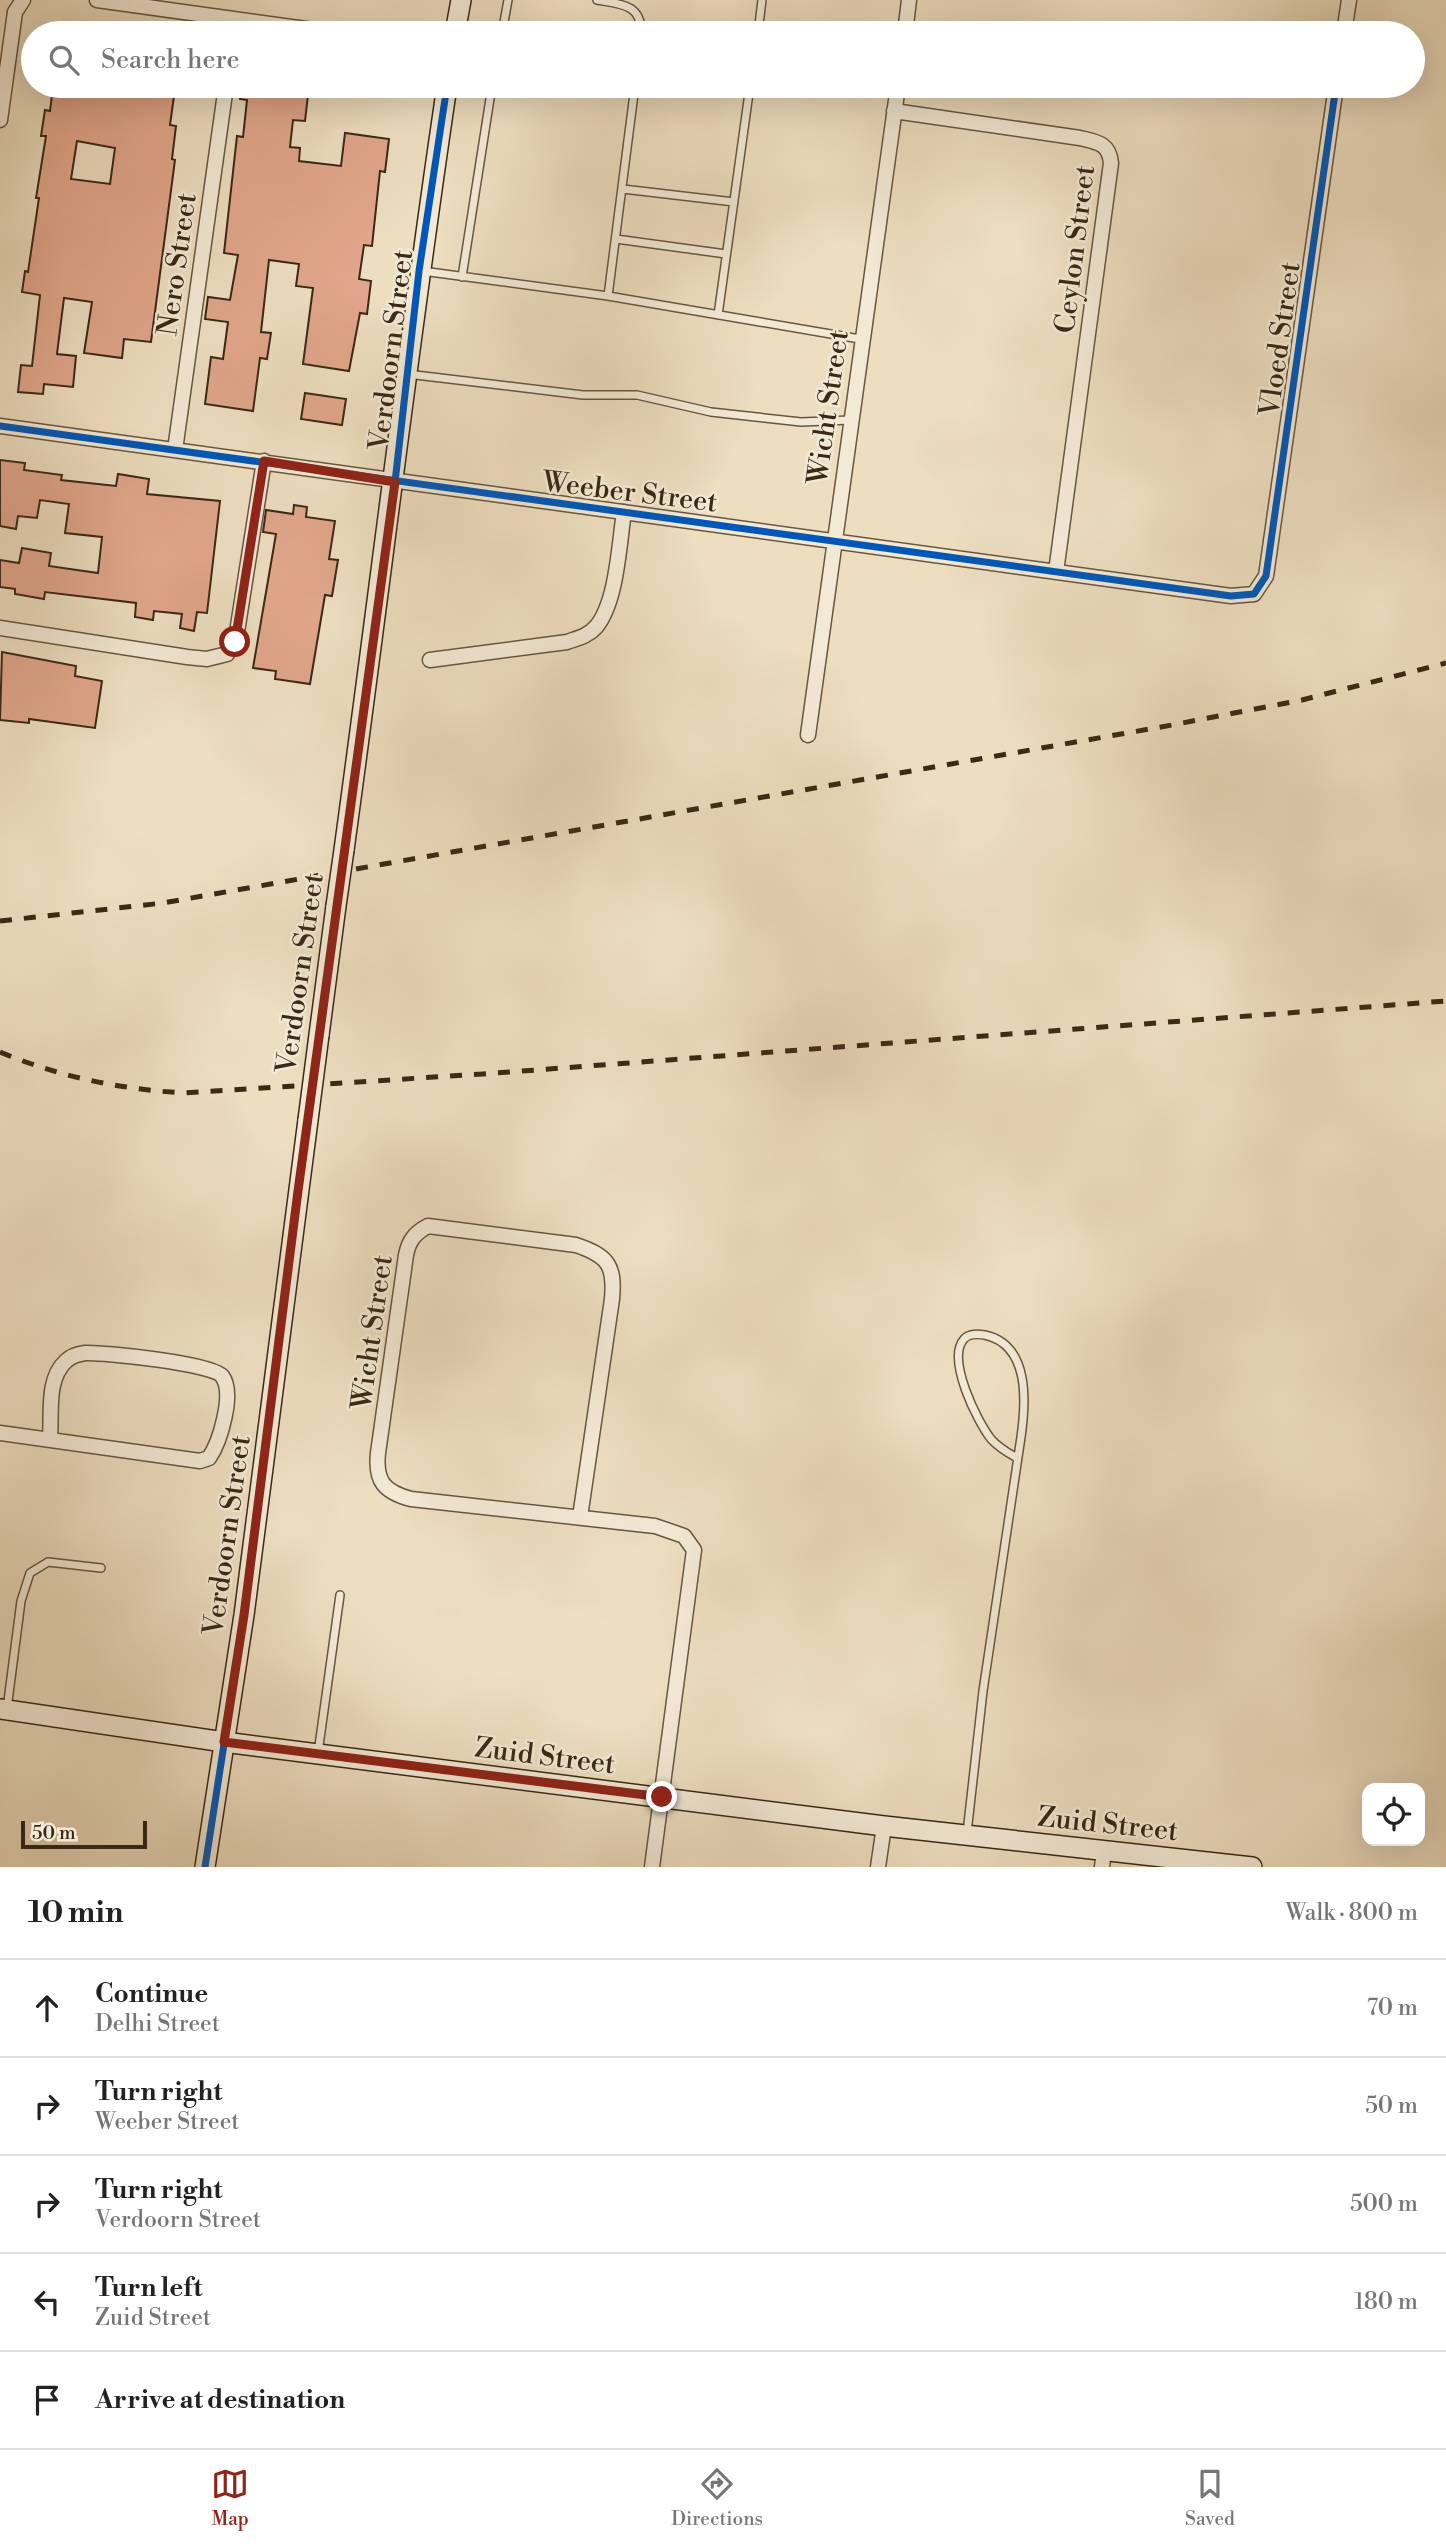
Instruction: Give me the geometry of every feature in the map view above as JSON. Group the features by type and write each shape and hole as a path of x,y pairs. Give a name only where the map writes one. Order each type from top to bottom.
{"street":[{"path":"97,0 208,21"},
{"path":"457,21 461,0"},
{"path":"906,21 909,0"},
{"path":"1346,21 1349,0"},
{"path":"0,120 15,12 22,1"},
{"name":"Nero Street","path":"175,450 224,98"},
{"name":"Verdoorn Street","path":"205,1867 244,1615 336,906 395,482 419,271 445,98"},
{"name":"Wicht Street","path":"808,735 860,339 896,98"},
{"name":"Vloed Street","path":"1254,594 1266,576 1334,98"},
{"name":"Ceylon Street","path":"894,111 1080,138 1103,144 1111,155 1056,572"},
{"name":"Weeber Street","path":"0,426 264,461 395,482 834,539 1231,596 1254,594"},
{"path":"0,628 187,657 220,658 227,654 237,632 264,461"},
{"path":"430,660 567,642 585,636 603,616 608,601 624,512"},
{"name":"Wicht Street","path":"580,1517 612,1298 613,1277 609,1265 597,1254 576,1245 428,1226 417,1232 409,1242 405,1255 378,1453 379,1479 387,1489 411,1499 674,1530 684,1536 694,1550 652,1867"},
{"path":"0,1433 200,1461 209,1458 222,1431 226,1395 224,1379 220,1373 200,1366 91,1353 72,1356 58,1370 53,1381 50,1438"},
{"name":"Zuid Street","path":"4,1709 224,1742 966,1835 1103,1859 1252,1867"},
{"path":"878,1867 884,1826"}],"lane":[{"path":"504,21 508,0"},
{"path":"597,0 634,9 638,21"},
{"path":"759,21 762,0"},
{"path":"462,277 490,98"},
{"path":"608,296 634,98"},
{"path":"718,314 748,98"},
{"path":"623,189 734,202"},
{"path":"616,239 726,254"},
{"path":"419,271 608,296 860,339"},
{"path":"407,374 583,395 645,396 704,411 801,422 850,420"},
{"path":"966,1835 983,1691 1017,1458 1024,1399 1017,1362 992,1337 969,1336 960,1347 958,1357 966,1389 992,1440 1017,1458"},
{"path":"4,1709 22,1601 30,1573 39,1565 48,1562 101,1568"},
{"path":"318,1754 340,1595"}],"building":[{"path":"52,98 174,98 170,125 176,126 172,159 175,160 151,342 124,339 122,358 84,353 92,302 64,298 57,354 76,356 73,387 44,384 43,394 18,392 21,365 32,366 40,295 22,292 25,271 28,272 39,198 36,198 46,136 41,136 45,110 50,111","holes":["77,141 115,148 110,184 71,179"]},
{"path":"308,98 305,121 293,120 290,147 300,148 299,161 341,166 345,133 389,139 385,172 380,171 372,246 364,245 359,279 371,281 367,314 360,313 349,371 303,364 313,288 296,286 299,264 269,260 261,332 271,333 267,359 260,358 253,411 205,404 211,357 223,359 228,322 205,319 208,297 230,300 238,255 224,253 237,136 243,137 247,100 240,99"},
{"path":"305,393 346,399 342,425 301,419"},
{"path":"0,460 25,463 24,470 62,475 61,480 116,486 118,474 149,479 147,494 220,501 207,613 197,612 194,631 180,628 182,614 154,611 153,620 135,617 136,603 45,592 44,599 15,594 15,589 0,587 0,560 19,563 22,548 51,553 49,566 98,573 102,537 65,533 69,504 40,500 37,518 18,516 16,529 0,526"},
{"path":"294,505 307,507 306,517 335,521 329,559 338,560 332,596 325,595 310,684 275,679 276,671 253,668 276,534 263,532 266,510 293,514"},
{"path":"2,652 76,666 75,676 102,681 95,728 29,719 29,723 0,720"}],"railway":[{"path":"0,921 163,903 1172,725 1302,700 1446,663"},
{"path":"0,1052 90,1080 184,1093 483,1074 1446,1001"}],"cycle path":[{"path":"205,1867 244,1615 298,1191 395,482 419,271 445,98"},
{"path":"0,426 1231,596 1254,594 1266,576 1334,98"}],"route":[{"path":"235,642 264,461 395,482 298,1191 244,1615 224,1742 662,1797"}]}
